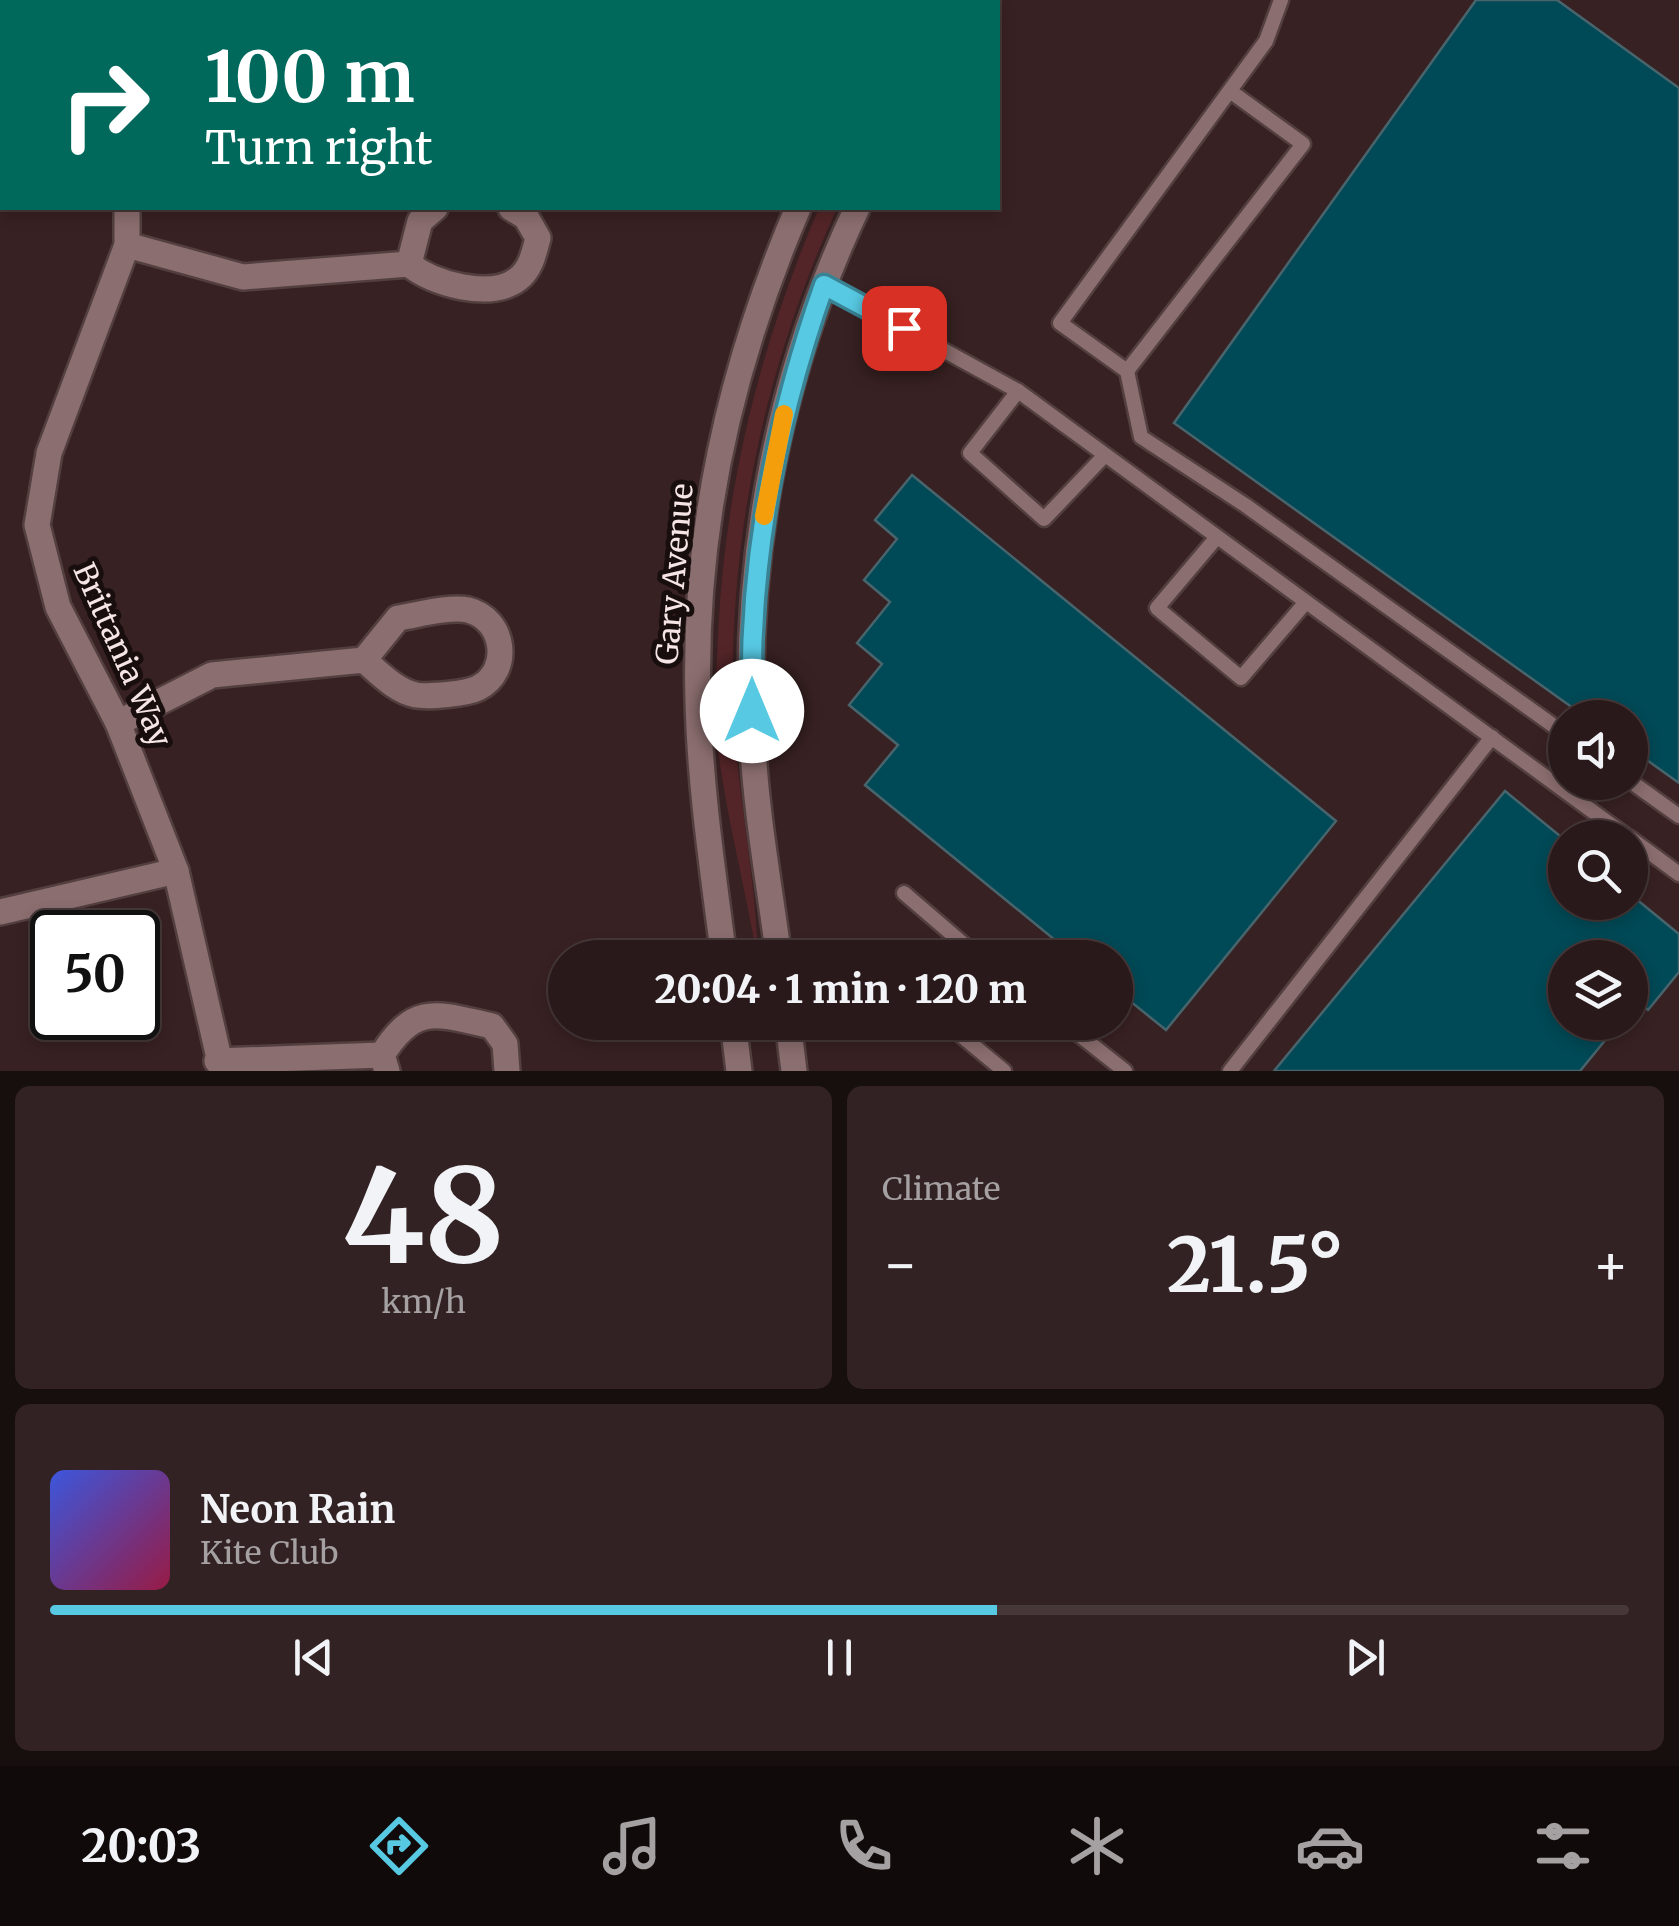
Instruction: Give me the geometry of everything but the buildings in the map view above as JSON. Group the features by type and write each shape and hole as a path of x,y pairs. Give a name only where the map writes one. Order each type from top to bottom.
{"street":[{"name":"Brittania Way","path":"127,210 128,245 49,452 38,525 58,607 118,723 176,871 220,1066"},
{"path":"409,264 420,221 432,210"},
{"path":"128,245 243,277 409,264 425,278 446,286 505,287 520,278 531,264 538,238 526,217 515,210"},
{"name":"Gary Avenue","path":"722,940 699,730 697,644 705,544 735,388 764,294 797,210"},
{"path":"777,940 752,734 754,599 770,472 796,370 824,285 856,210"},
{"path":"118,723 212,675 364,660 398,618 466,609 484,617 500,637 501,657 492,676 477,689 415,695 390,683 364,660"},
{"path":"0,912 176,871"},
{"path":"220,1066 384,1063 394,1036 415,1017 434,1013 492,1026 504,1044 508,1071"},
{"path":"735,1040 739,1071"},
{"path":"790,1040 794,1071"}],"lane":[{"path":"1280,0 1266,41 1060,323 1128,371 1141,437 1245,506 1548,722"},
{"path":"1128,371 1303,144 1230,91"},
{"path":"824,285 1018,391 1605,820"},
{"path":"1018,391 970,453 1044,519 1105,455"},
{"path":"1217,536 1157,608 1242,678 1306,602"},
{"path":"1230,1071 1492,737"},
{"path":"1648,794 1679,816"},
{"path":"1648,851 1679,874"},
{"path":"904,893 958,940"},
{"path":"967,1040 1004,1071"},
{"path":"1086,1040 1125,1071"}],"shaded area":[{"path":"818,210 836,210 788,334 769,399 743,531 733,666 734,734 756,917 757,940 754,940 717,741 718,635 737,471 779,312"}],"slow traffic":[{"path":"764,516 784,414"}],"route":[{"path":"752,711 754,599 770,472 804,341 824,285 904,328"}]}
